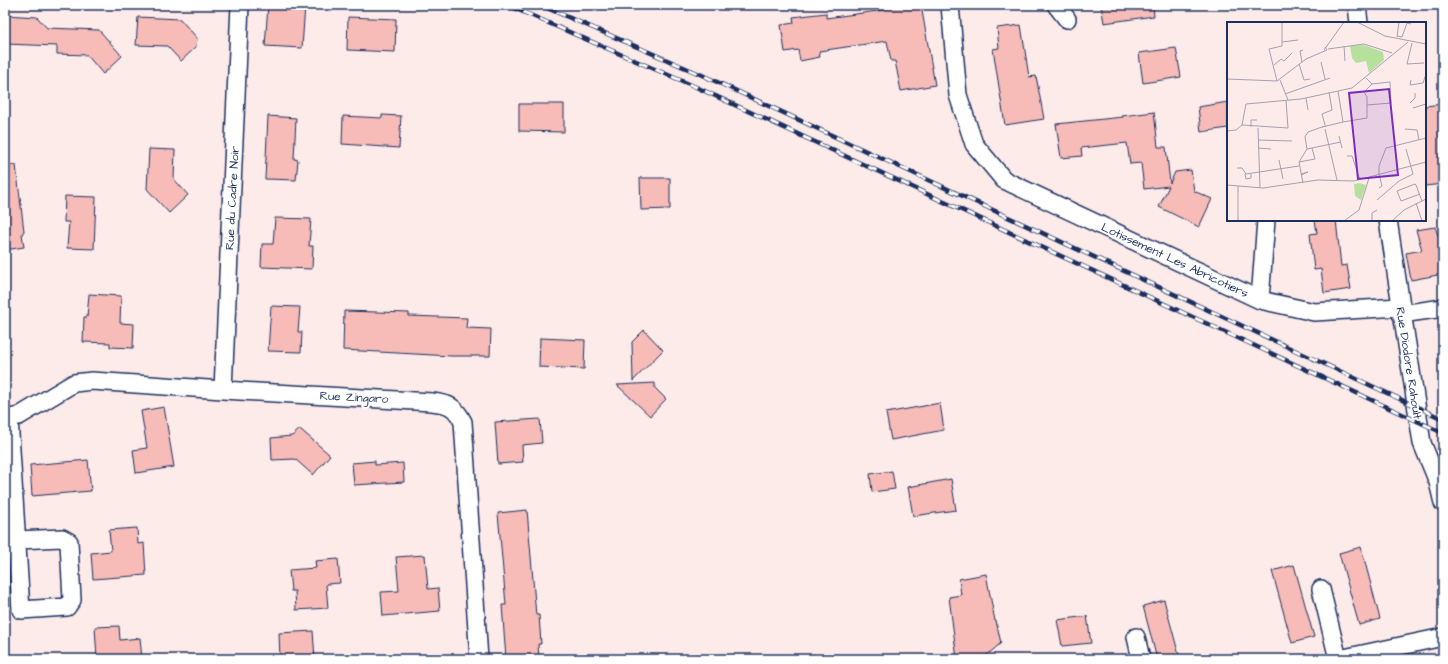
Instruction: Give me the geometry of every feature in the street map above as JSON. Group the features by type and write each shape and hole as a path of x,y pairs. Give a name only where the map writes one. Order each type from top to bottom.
{"street":[{"name":"Rue du Cadre Noir","path":"223,390 240,5"},
{"name":"Lotissement Les Abricotiers","path":"950,5 958,95 974,144 1004,180 1260,300 1314,312 1401,311 1443,308"},
{"path":"1056,5 1067,19"},
{"path":"1356,5 1359,22"},
{"path":"1260,300 1266,221"},
{"name":"Rue Diodore Rahoult","path":"1388,221 1422,443 1441,482 1443,504"},
{"name":"Rue Zingaro","path":"16,540 62,538 69,542 72,600 67,607 21,610 7,417 19,416 74,383 92,381 447,404 458,412 463,422 479,659"},
{"path":"1321,589 1338,659 1443,637"},
{"path":"1136,637 1140,659"}],"building":[{"path":"268,5 305,5 302,48 265,46"},
{"path":"884,5 921,5 935,85 901,91 895,61 891,61 887,41 819,51 820,57 800,61 798,50 785,52 781,25 794,23 793,17 826,13 826,18 885,10"},
{"path":"1101,5 1153,5 1154,16 1104,23"},
{"path":"5,15 37,17 47,28 99,30 122,56 103,74 87,55 57,54 57,46 5,44"},
{"path":"138,17 180,19 197,38 196,47 181,61 167,46 136,45"},
{"path":"348,17 396,19 395,52 347,50"},
{"path":"1021,25 1029,77 1036,76 1044,119 1005,125 993,49 999,48 997,28"},
{"path":"1176,48 1181,77 1143,83 1139,53"},
{"path":"1227,102 1227,128 1201,132 1198,107"},
{"path":"519,104 564,104 564,132 519,131"},
{"path":"1443,104 1443,184 1426,186 1426,106"},
{"path":"1154,112 1158,147 1166,147 1170,183 1175,172 1191,170 1194,191 1212,199 1199,227 1159,207 1169,186 1144,189 1141,163 1130,164 1127,143 1081,148 1082,156 1061,158 1056,124"},
{"path":"382,115 401,116 399,148 342,144 343,116 382,118"},
{"path":"268,116 296,118 294,159 298,160 296,180 265,179"},
{"path":"149,149 175,150 174,179 188,195 169,213 147,189"},
{"path":"16,165 24,231 22,234 24,247 5,250 5,166"},
{"path":"640,178 670,178 670,209 641,210"},
{"path":"65,196 96,197 94,249 67,248 69,222 64,222"},
{"path":"275,218 311,219 309,246 313,246 312,269 261,267 262,244 273,244"},
{"path":"1315,221 1336,221 1341,266 1347,265 1351,289 1324,293 1321,269 1314,270 1310,234 1317,233"},
{"path":"1435,227 1443,249 1443,274 1411,280 1406,253 1422,250 1416,230"},
{"path":"89,294 121,296 120,323 134,324 133,348 110,347 110,343 83,342 84,317 87,317"},
{"path":"271,306 300,307 298,332 302,332 301,352 268,351"},
{"path":"344,311 409,313 409,316 467,318 466,328 491,329 490,356 451,356 343,350"},
{"path":"644,330 663,350 633,381 632,342"},
{"path":"540,338 585,340 584,369 539,367"},
{"path":"655,383 655,388 666,399 650,416 617,385"},
{"path":"940,403 944,430 891,440 886,413"},
{"path":"164,407 174,467 136,473 133,450 147,448 141,411"},
{"path":"540,419 542,443 522,445 523,462 498,464 495,422"},
{"path":"300,429 330,455 313,475 295,459 272,460 271,438 292,436"},
{"path":"88,460 91,491 32,496 30,465"},
{"path":"375,461 375,465 403,463 404,482 354,485 352,463"},
{"path":"892,471 895,489 872,492 870,474"},
{"path":"951,479 956,510 913,516 908,487"},
{"path":"527,510 536,615 539,615 541,644 538,644 539,659 506,659 502,605 506,605 498,513"},
{"path":"137,528 138,544 144,543 146,575 93,579 91,553 111,551 109,530"},
{"path":"1361,547 1380,619 1359,625 1339,553"},
{"path":"425,555 428,589 438,588 440,611 383,616 381,592 399,591 396,557"},
{"path":"338,559 340,583 326,584 328,608 296,610 295,591 291,591 289,570 316,568 315,561"},
{"path":"1294,565 1314,637 1292,643 1272,571"},
{"path":"986,574 1001,643 986,656 972,659 957,659 949,597 961,595 959,579"},
{"path":"1164,600 1180,659 1157,659 1143,606"},
{"path":"1087,616 1091,643 1062,646 1057,620"},
{"path":"119,626 120,640 140,638 142,659 97,659 95,627"},
{"path":"313,631 315,659 280,659 279,633"}],"railway":[{"path":"507,5 696,87 1443,433"},
{"path":"540,5 702,75 1443,419"}]}
